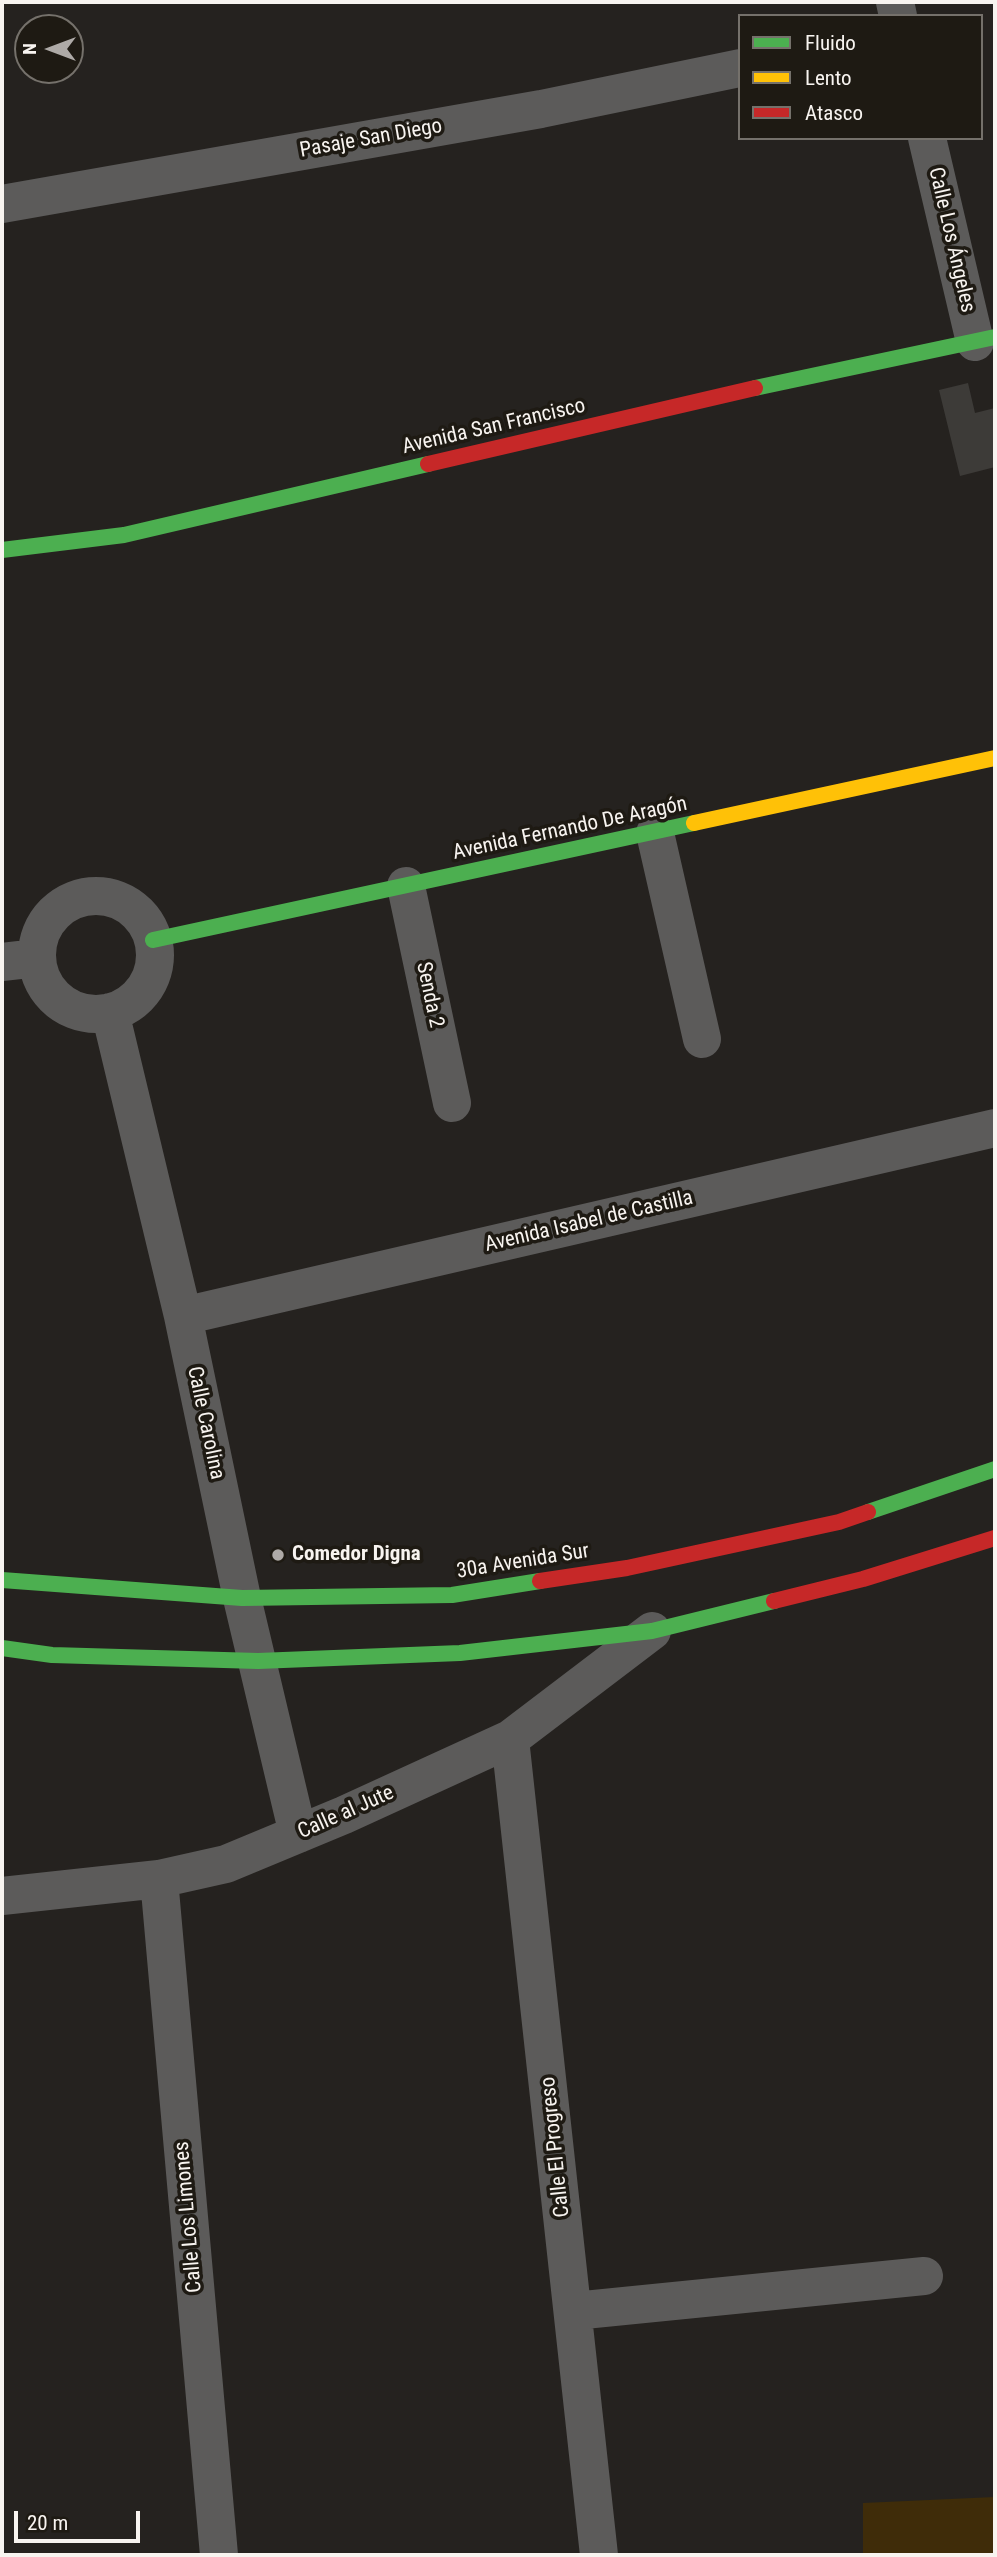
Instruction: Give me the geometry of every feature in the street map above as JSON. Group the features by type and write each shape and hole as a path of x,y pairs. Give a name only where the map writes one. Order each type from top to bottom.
{"street":[{"name":"Pasaje San Diego","path":"2,204 541,109 738,68"},
{"name":"Calle Los Ángeles","path":"928,140 985,339"},
{"name":"Avenida San Francisco","path":"2,550 124,535 810,375 985,339"},
{"name":"Avenida Fernando De Aragón","path":"153,940 995,758"},
{"path":"655,833 702,1039"},
{"name":"Senda 2","path":"406,886 452,1103"},
{"path":"87,896 109,896 128,905 144,921 153,940 154,963 146,985 131,1003 110,1012 90,1014 69,1008 53,995 42,978 19,960 40,936 50,917 67,903 87,896"},
{"name":"Calle Carolina","path":"110,1012 183,1316 242,1598 298,1834"},
{"name":"Avenida Isabel de Castilla","path":"183,1316 995,1128"},
{"name":"30a Avenida Sur","path":"2,1580 242,1598 452,1595 627,1568 839,1522 995,1469"},
{"path":"2,1648 51,1655 258,1661 460,1653 652,1632 863,1579 995,1538"},
{"name":"Calle al Jute","path":"2,1896 159,1879 226,1864 510,1738 652,1632"},
{"name":"Calle El Progreso","path":"510,1738 599,2555"},
{"name":"Calle Los Limones","path":"159,1879 219,2555"},
{"path":"574,2311 924,2276"}],"shaded area":[{"path":"995,2497 995,2555 863,2555 863,2503"}],"building":[{"path":"968,383 975,413 995,408 995,467 960,476 939,390"}],"traffic: fast":[{"path":"755,388 995,337"},
{"path":"2,550 124,535 428,464"},
{"path":"153,940 694,823"},
{"path":"868,1512 995,1469"},
{"path":"2,1580 242,1598 452,1595 540,1581"},
{"path":"2,1648 52,1655 258,1661 460,1653 652,1631 774,1601"}],"traffic: slow":[{"path":"694,823 995,758"}],"traffic: jam":[{"path":"428,464 755,388"},
{"path":"540,1581 627,1568 839,1522 868,1512"},
{"path":"774,1601 863,1579 995,1538"}],"place":[{"name":"Comedor Digna","path":"278,1555"}]}
